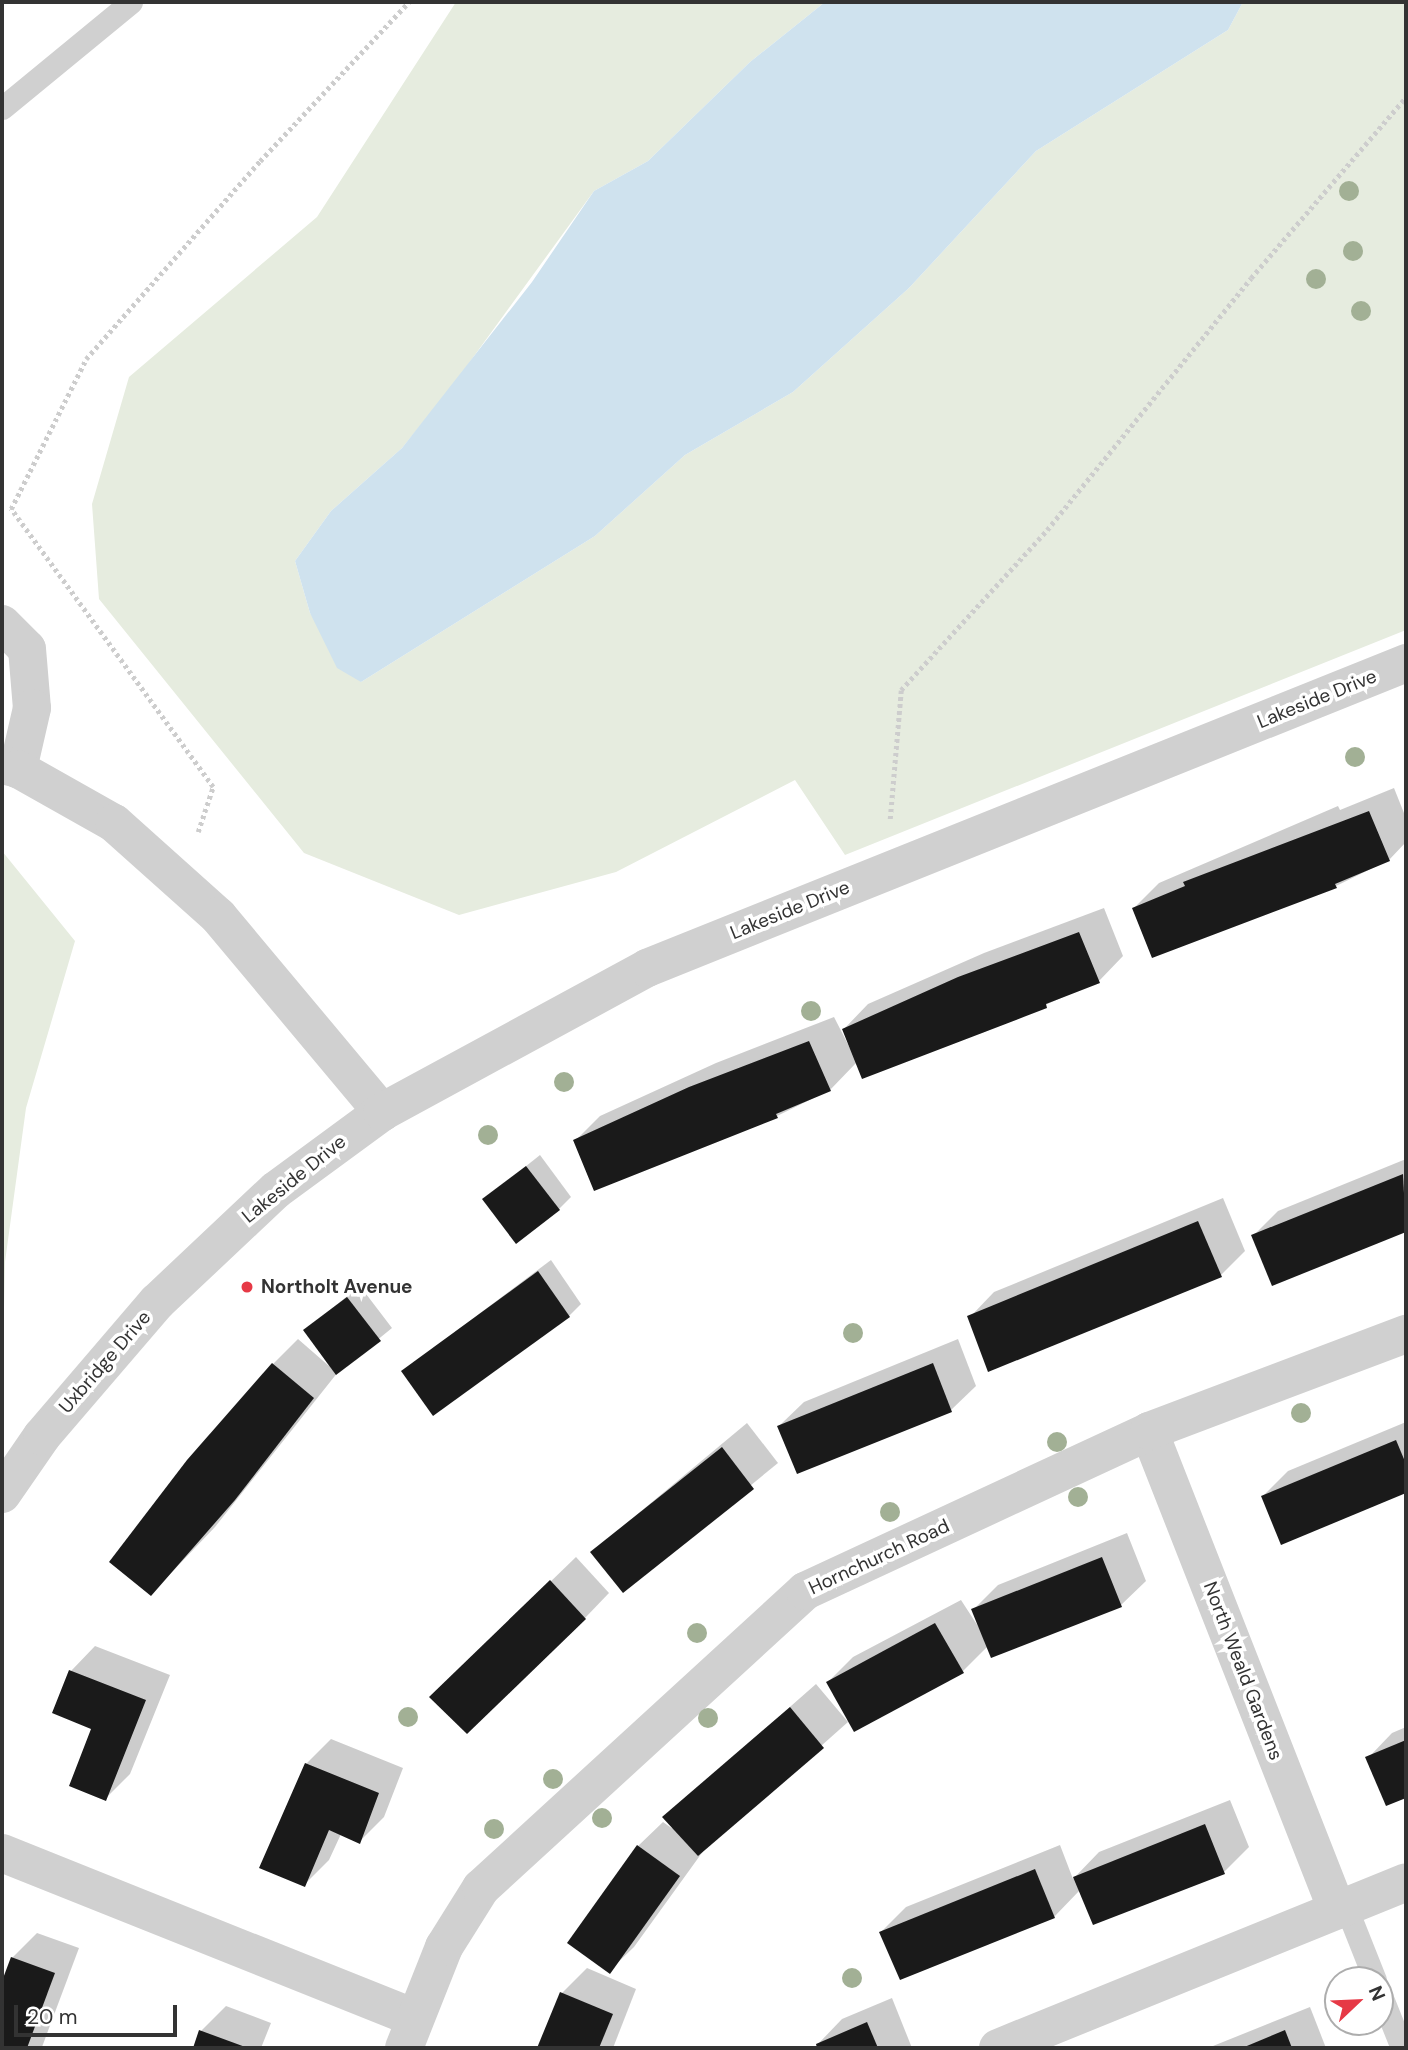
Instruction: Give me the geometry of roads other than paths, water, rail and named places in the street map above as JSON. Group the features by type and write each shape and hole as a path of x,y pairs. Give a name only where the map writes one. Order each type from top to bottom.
{"street":[{"path":"2,624 27,649 32,708 10,767 114,823 218,916 382,1112"},
{"name":"Lakeside Drive","path":"220,1240 276,1190 382,1112 647,968 1406,663"},
{"name":"Uxbridge Drive","path":"2,1494 42,1436 118,1343 220,1240"},
{"name":"Hornchurch Road","path":"409,2033 444,1947 481,1888 804,1591 1149,1431 1406,1334"},
{"name":"North Weald Gardens","path":"1149,1431 1342,1909"},
{"path":"2,1853 409,2033"},
{"path":"998,2048 1406,1882"}],"lane":[{"path":"2,108 131,2"},
{"path":"1342,1909 1368,1966"},
{"path":"1394,2028 1402,2048"}],"water":[{"path":"825,2 1243,2 1228,30 1036,151 909,288 793,392 685,455 595,536 361,682 337,668 310,613 295,561 331,511 402,448 532,282 594,191 648,161 750,62"}],"place":[{"name":"Northolt Avenue","path":"247,1287"}]}
